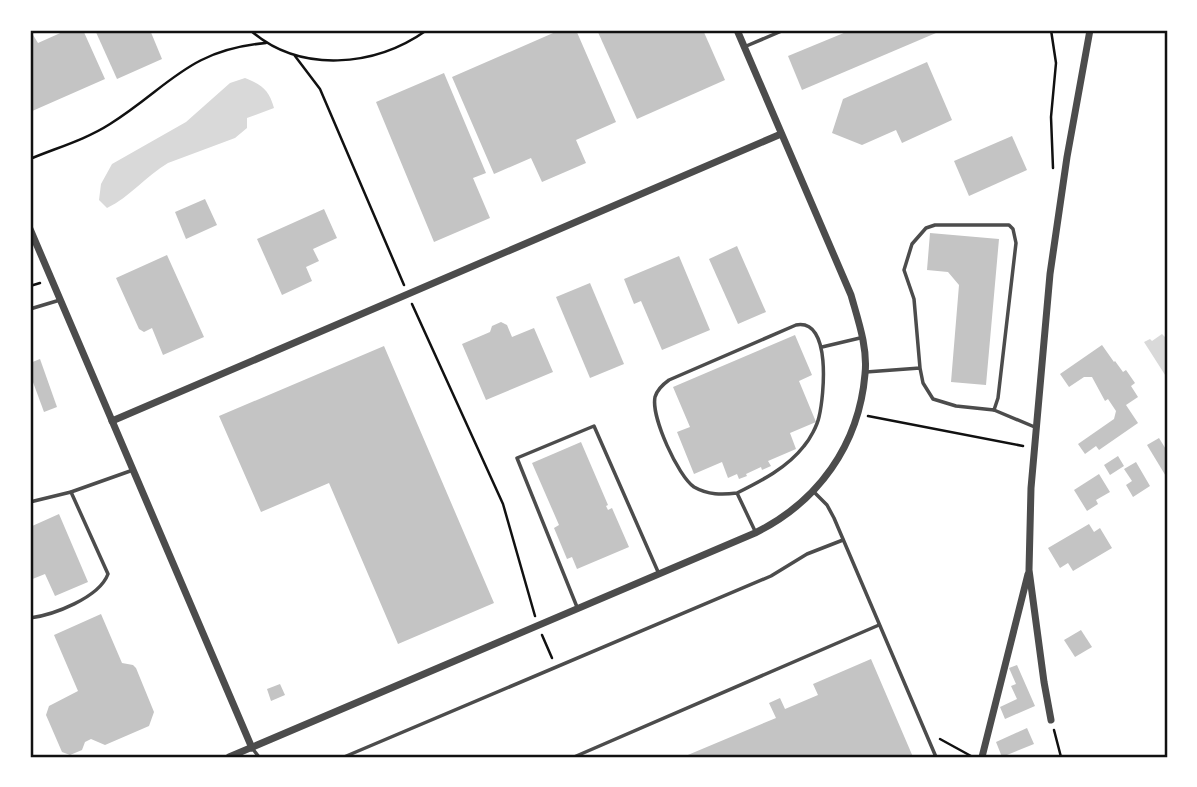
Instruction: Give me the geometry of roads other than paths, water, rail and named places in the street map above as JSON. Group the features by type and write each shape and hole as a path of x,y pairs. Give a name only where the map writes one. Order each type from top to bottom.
{"street":[{"path":"229,757 775,524 814,492 841,455 858,414 866,372 862,337 851,295 737,30"},
{"path":"1051,720 1029,570 1031,488 1050,274 1090,30"},
{"path":"112,421 781,134"},
{"path":"30,229 252,748"},
{"path":"982,757 1029,570"}],"lane":[{"path":"744,47 784,30"},
{"path":"994,410 999,391 1016,243 1013,229 1009,225 935,225 926,228 912,244 904,270 914,299 923,383 933,399 956,406 994,410 1038,428"},
{"path":"30,309 60,300"},
{"path":"796,325 811,326 822,347 823,374 818,420 804,446 774,473 737,493 704,492 686,480 657,419 657,392 668,380 796,325"},
{"path":"822,347 862,337"},
{"path":"866,372 920,368"},
{"path":"578,609 517,458 594,426 659,574"},
{"path":"30,502 71,492 133,470"},
{"path":"30,618 63,609 94,593 105,582 107,574 71,492"},
{"path":"814,492 827,505 936,757"},
{"path":"737,493 755,533"},
{"path":"344,757 771,576 807,554 843,540"},
{"path":"574,757 879,625"},
{"path":"252,748 259,757"}]}
